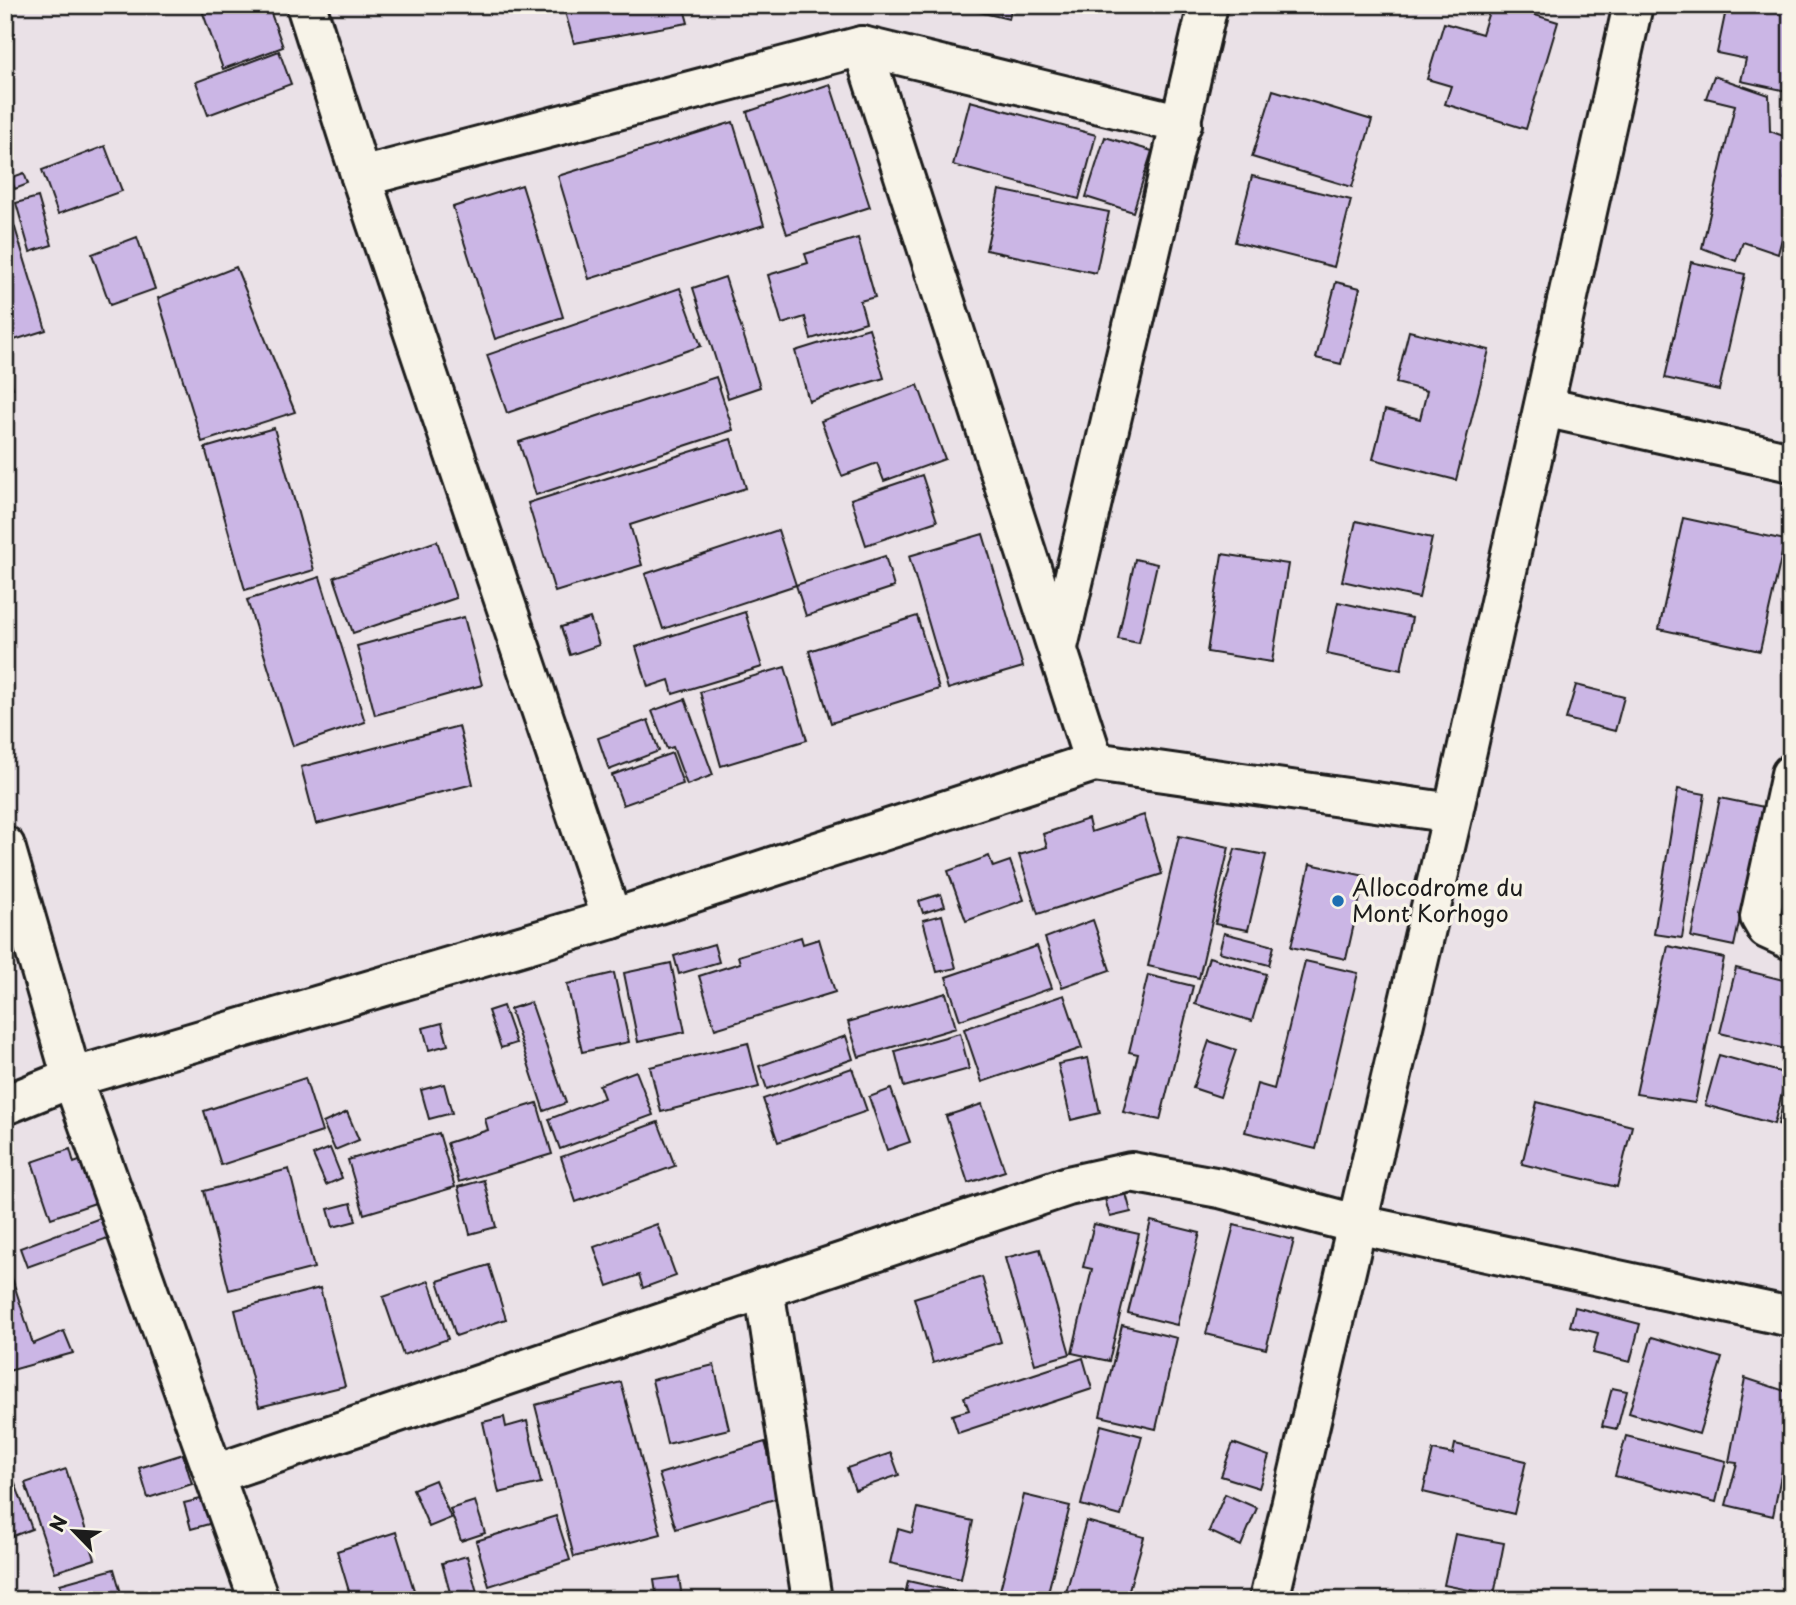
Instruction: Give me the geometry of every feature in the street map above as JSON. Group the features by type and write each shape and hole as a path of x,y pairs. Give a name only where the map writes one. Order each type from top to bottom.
{"street":[{"path":"306,5 361,177 612,919"},
{"path":"1058,648 1208,5"},
{"path":"1269,1600 1453,813 1633,5"},
{"path":"361,177 862,46 1182,124"},
{"path":"862,46 1094,762"},
{"path":"1544,407 1791,462"},
{"path":"5,1105 72,1078 612,919 1094,762 1453,813"},
{"path":"1791,774 1760,917 1767,929 1791,940"},
{"path":"5,846 72,1078 259,1600"},
{"path":"215,1474 1068,1186 1131,1172 1220,1188 1356,1224 1791,1317"},
{"path":"764,1288 812,1600"}],"building":[{"path":"200,5 268,5 283,47 223,69"},
{"path":"563,5 683,5 688,23 574,43"},
{"path":"950,5 1012,5 1009,19"},
{"path":"1491,5 1502,5 1558,22 1526,129 1445,104 1451,86 1427,79 1444,23 1482,34"},
{"path":"1727,5 1791,5 1791,92 1741,81 1746,59 1717,53"},
{"path":"279,51 291,84 208,115 196,82"},
{"path":"1714,76 1769,95 1770,131 1791,139 1791,156 1785,179 1791,182 1791,203 1778,254 1743,242 1736,261 1702,248 1735,105 1706,98"},
{"path":"830,84 870,207 787,234 747,112"},
{"path":"1273,90 1372,120 1352,187 1252,157"},
{"path":"970,101 1096,135 1079,199 953,165"},
{"path":"733,122 764,225 589,279 558,176"},
{"path":"1105,137 1152,151 1133,212 1086,197"},
{"path":"105,146 122,191 58,214 42,170"},
{"path":"24,173 28,184 15,189 10,178"},
{"path":"1252,176 1351,200 1334,267 1235,242"},
{"path":"522,185 563,317 495,339 453,207"},
{"path":"999,190 1109,212 1096,273 986,250"},
{"path":"5,195 46,330 5,343"},
{"path":"38,197 52,245 30,252 16,203"},
{"path":"137,237 155,289 110,305 92,254"},
{"path":"858,238 875,297 860,301 866,322 811,339 805,317 782,324 768,275 808,263 805,254"},
{"path":"1691,262 1745,274 1719,390 1665,378"},
{"path":"236,267 295,412 202,442 158,298"},
{"path":"725,277 760,387 728,398 693,288"},
{"path":"1336,282 1360,288 1341,364 1316,358"},
{"path":"680,288 701,346 507,413 487,355"},
{"path":"869,328 884,378 809,401 795,351"},
{"path":"1409,331 1489,350 1456,480 1373,459 1385,410 1420,419 1427,391 1396,383"},
{"path":"5,359 13,388 5,390"},
{"path":"716,377 733,430 536,495 519,442"},
{"path":"918,385 945,459 884,481 877,463 842,476 821,421"},
{"path":"274,428 314,570 245,590 205,448"},
{"path":"731,439 746,488 630,525 642,565 555,592 528,503"},
{"path":"922,475 937,521 866,545 851,499"},
{"path":"1683,518 1785,540 1760,651 1659,629"},
{"path":"1356,521 1432,538 1419,598 1342,581"},
{"path":"778,530 796,585 663,629 645,574"},
{"path":"983,534 1023,667 948,689 909,556"},
{"path":"437,541 456,598 353,633 334,577"},
{"path":"1222,554 1288,564 1272,662 1207,652"},
{"path":"885,556 894,587 806,616 796,585"},
{"path":"1135,559 1157,564 1139,643 1118,639"},
{"path":"320,577 365,722 293,746 247,600"},
{"path":"1338,602 1412,618 1401,670 1327,654"},
{"path":"745,612 762,667 673,694 669,680 648,687 636,647"},
{"path":"917,616 939,689 831,723 809,651"},
{"path":"464,617 482,685 375,715 357,646"},
{"path":"590,618 599,645 570,655 561,627"},
{"path":"785,667 807,740 721,766 700,692"},
{"path":"1576,685 1624,697 1615,731 1566,719"},
{"path":"685,699 713,775 687,785 673,747 667,749 652,711"},
{"path":"648,720 659,751 609,770 598,738"},
{"path":"459,726 473,784 316,824 301,767"},
{"path":"672,753 683,784 623,805 612,775"},
{"path":"1678,789 1705,794 1682,938 1654,934"},
{"path":"1720,798 1764,807 1734,946 1691,937"},
{"path":"1144,815 1162,874 1038,914 1019,855 1047,847 1043,834 1088,819 1091,832"},
{"path":"1179,836 1229,847 1199,978 1148,966"},
{"path":"1235,849 1266,855 1248,930 1215,924"},
{"path":"989,856 993,867 1010,861 1024,900 966,921 948,871"},
{"path":"1310,864 1365,876 1346,959 1291,947"},
{"path":"941,894 945,906 923,913 919,901"},
{"path":"942,915 956,968 937,972 923,920"},
{"path":"1093,920 1110,970 1062,987 1045,938"},
{"path":"1224,933 1274,946 1269,965 1219,952"},
{"path":"801,937 803,944 819,939 835,992 715,1029 699,976 740,963 738,956"},
{"path":"714,944 719,962 679,974 674,956"},
{"path":"1037,946 1052,988 960,1020 946,977"},
{"path":"1668,946 1724,958 1695,1103 1636,1094"},
{"path":"1209,957 1266,974 1252,1021 1195,1004"},
{"path":"1305,961 1358,973 1316,1149 1245,1132 1257,1084 1274,1089"},
{"path":"671,963 685,1032 638,1042 624,973"},
{"path":"1736,968 1791,982 1789,1050 1720,1033"},
{"path":"614,973 629,1042 582,1052 567,984"},
{"path":"1148,975 1193,986 1160,1120 1123,1112 1138,1054 1129,1052"},
{"path":"946,993 956,1028 859,1057 848,1022"},
{"path":"1064,995 1082,1048 982,1082 964,1029"},
{"path":"531,1002 566,1103 544,1111 510,1009"},
{"path":"503,1006 516,1043 501,1048 488,1011"},
{"path":"442,1023 448,1045 429,1050 423,1028"},
{"path":"960,1033 969,1069 904,1087 895,1051"},
{"path":"846,1036 853,1059 767,1089 759,1066"},
{"path":"1209,1041 1236,1050 1220,1097 1193,1088"},
{"path":"748,1043 759,1087 661,1112 650,1067"},
{"path":"1719,1055 1787,1074 1774,1124 1705,1105"},
{"path":"1088,1058 1100,1113 1071,1120 1058,1064"},
{"path":"852,1068 867,1111 778,1142 763,1099"},
{"path":"636,1071 653,1115 560,1149 549,1119 604,1098 599,1085"},
{"path":"1791,1075 1791,1128 1778,1124"},
{"path":"305,1078 322,1132 221,1165 204,1111"},
{"path":"444,1084 452,1113 429,1119 421,1090"},
{"path":"891,1089 910,1142 887,1150 869,1097"},
{"path":"1537,1102 1632,1126 1617,1187 1522,1164"},
{"path":"537,1103 552,1154 459,1182 447,1143 488,1130 485,1119"},
{"path":"982,1104 1005,1171 968,1183 946,1116"},
{"path":"347,1112 359,1140 335,1150 323,1123"},
{"path":"658,1122 675,1166 576,1202 561,1157"},
{"path":"439,1133 455,1187 364,1214 348,1160"},
{"path":"330,1148 342,1178 326,1185 313,1155"},
{"path":"70,1149 74,1163 87,1158 101,1201 51,1218 32,1162"},
{"path":"289,1169 314,1268 229,1290 204,1191"},
{"path":"484,1180 496,1227 470,1234 458,1187"},
{"path":"1125,1190 1131,1212 1110,1217 1104,1195"},
{"path":"351,1203 356,1221 333,1227 328,1209"},
{"path":"100,1218 108,1238 27,1267 20,1248"},
{"path":"1151,1221 1200,1233 1177,1325 1128,1313"},
{"path":"657,1224 676,1276 643,1288 639,1275 608,1286 594,1247"},
{"path":"1094,1224 1139,1234 1109,1361 1072,1353 1092,1269 1083,1267"},
{"path":"1234,1225 1294,1240 1266,1349 1206,1334"},
{"path":"1040,1249 1070,1354 1035,1364 1005,1258"},
{"path":"489,1265 506,1319 456,1336 438,1281"},
{"path":"11,1275 33,1344 64,1331 73,1353 5,1372 5,1276"},
{"path":"982,1277 1001,1342 933,1363 914,1298"},
{"path":"429,1281 448,1339 403,1355 383,1297"},
{"path":"320,1288 345,1386 259,1407 235,1310"},
{"path":"1575,1307 1640,1324 1630,1362 1593,1353 1598,1333 1570,1326"},
{"path":"1122,1325 1177,1338 1156,1429 1100,1416"},
{"path":"1652,1337 1722,1358 1699,1434 1629,1413"},
{"path":"1083,1358 1092,1389 958,1433 952,1415 969,1410 964,1397"},
{"path":"714,1365 729,1429 667,1444 652,1380"},
{"path":"1745,1378 1791,1393 1791,1425 1773,1516 1726,1505 1737,1463 1729,1462"},
{"path":"621,1382 661,1534 574,1557 535,1405"},
{"path":"1612,1388 1627,1391 1617,1429 1602,1426"},
{"path":"504,1417 506,1427 527,1421 541,1483 499,1493 483,1422"},
{"path":"1101,1425 1142,1436 1121,1516 1081,1505"},
{"path":"1626,1436 1726,1461 1716,1502 1615,1476"},
{"path":"765,1442 781,1497 676,1529 659,1474"},
{"path":"1233,1443 1269,1456 1259,1488 1221,1476"},
{"path":"1455,1444 1526,1461 1514,1514 1423,1492 1433,1450 1453,1454"},
{"path":"891,1453 899,1475 855,1490 847,1468"},
{"path":"183,1454 192,1484 148,1498 139,1468"},
{"path":"66,1469 95,1559 55,1572 25,1483"},
{"path":"435,1480 451,1518 429,1527 413,1489"},
{"path":"15,1483 32,1529 5,1539 5,1487"},
{"path":"1225,1494 1257,1508 1241,1546 1209,1531"},
{"path":"1024,1495 1070,1506 1046,1600 1025,1600 999,1594"},
{"path":"209,1497 216,1522 191,1529 184,1503"},
{"path":"475,1501 485,1533 461,1541 450,1509"},
{"path":"918,1508 973,1521 961,1579 890,1563 898,1529 912,1533"},
{"path":"556,1516 570,1560 489,1586 476,1541"},
{"path":"1086,1521 1144,1537 1126,1600 1078,1600 1065,1596"},
{"path":"396,1532 417,1600 344,1600 351,1598 337,1551"},
{"path":"1455,1534 1504,1543 1494,1595 1444,1585"},
{"path":"467,1556 478,1596 452,1600 442,1563"},
{"path":"114,1569 123,1600 64,1600 60,1584"},
{"path":"679,1577 682,1598 657,1600 654,1580"},
{"path":"908,1581 970,1595 969,1600 904,1600"}],"place":[{"name":"Allocodrome du Mont Korhogo","path":"1338,901"}]}
